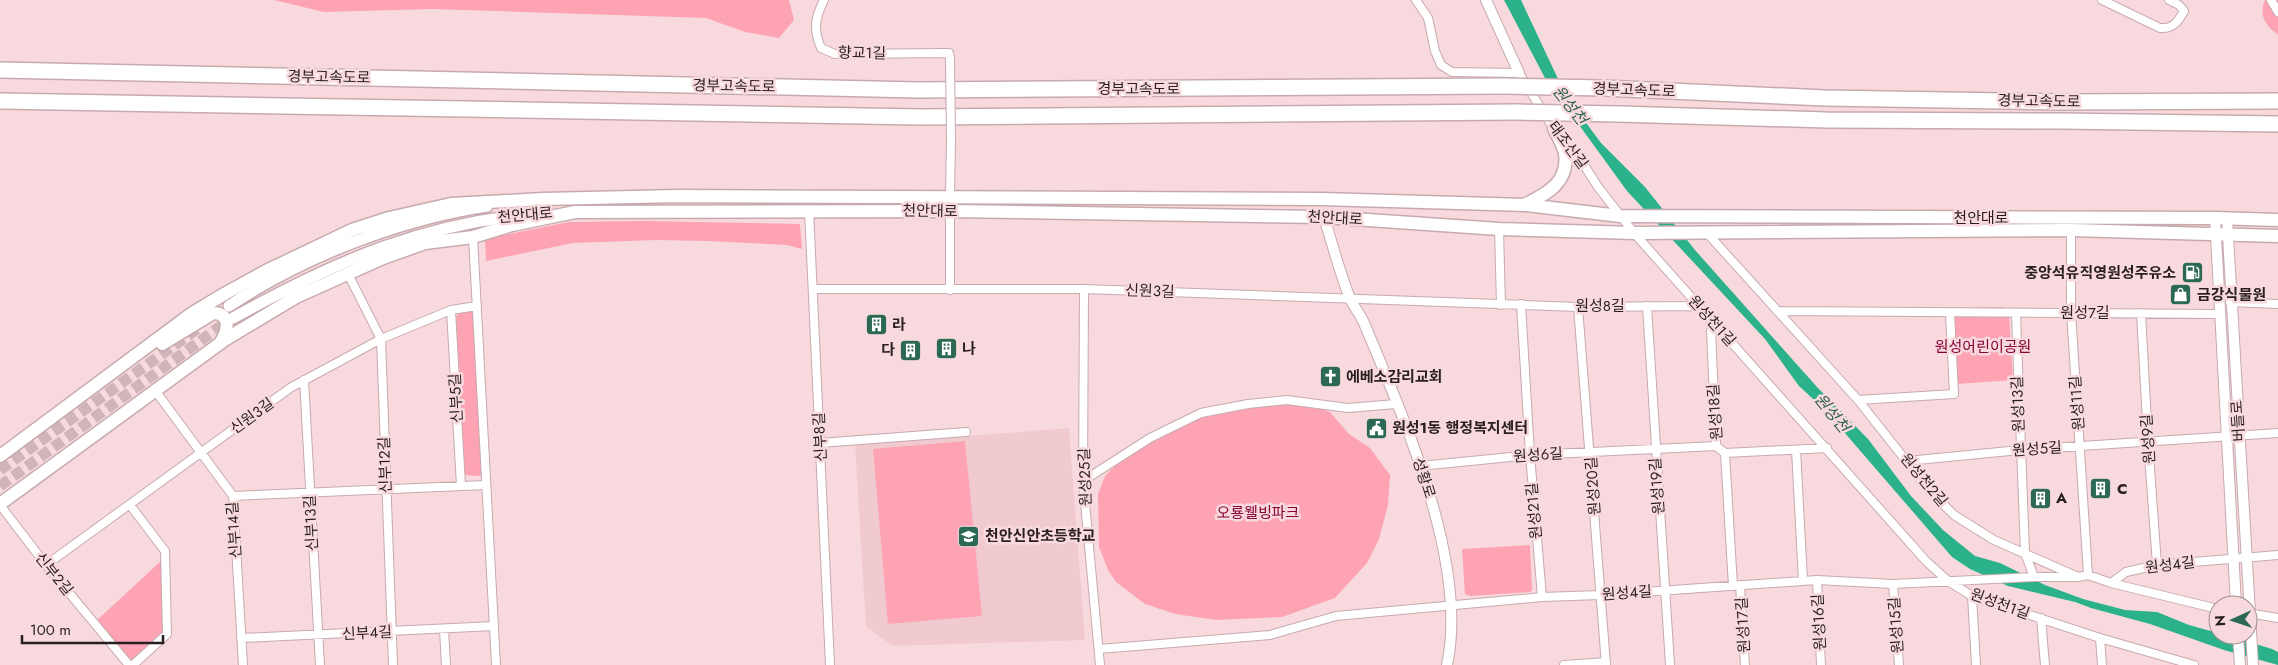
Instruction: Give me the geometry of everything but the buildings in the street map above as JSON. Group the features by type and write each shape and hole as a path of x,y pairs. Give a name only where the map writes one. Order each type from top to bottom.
{"highway":[{"name":"경부고속도로","path":"0,70 918,90 1505,86 1604,88 1825,98 2059,102 2278,101"},
{"name":"경부고속도로","path":"0,101 921,117 1516,112 1826,120 2060,120 2278,124"}],"main road":[{"path":"1526,205 1555,188 1563,173 1565,154 1554,128"},
{"name":"천안대로","path":"2278,220 1620,216 1526,205 1321,199 950,196 662,196 543,199 480,207 424,220 374,236 311,261 231,312 370,250 412,237 470,222 507,215 575,212 950,211 1324,217 1499,229 1640,232 2071,230 2278,236"},
{"path":"0,456 191,314 266,271 352,230 389,218 451,204 543,199"},
{"path":"0,504 154,389 220,343 296,297 425,243 473,237 512,225 575,212"},
{"path":"92,386 213,313 221,315 226,321 227,331 220,343"}],"street":[{"name":"향교1길","path":"824,0 817,14 815,30 821,48 835,54 948,53 950,59 950,196"},
{"path":"1416,0 1428,18 1435,51 1441,65 1452,72 1519,73"},
{"name":"태조산길","path":"1486,0 1519,73 1568,148 1582,162 1620,216"},
{"path":"2102,0 2160,28 2168,28 2178,22 2184,12 2179,5 2169,0"},
{"path":"2271,0 2278,12"},
{"name":"신부8길","path":"809,210 830,665"},
{"path":"950,211 950,290"},
{"name":"원성천1길","path":"1620,216 1640,232 1698,306 1827,448 1926,561 1948,581 1972,596 2169,661 2194,665"},
{"name":"성황로","path":"1324,217 1350,297 1362,321 1396,404 1420,466 1434,510 1445,558 1450,605 1450,650 1447,665"},
{"name":"버들로","path":"2221,219 2230,302 2248,595"},
{"path":"1499,229 1501,305"},
{"name":"원성11길","path":"2071,230 2071,312 2088,575"},
{"name":"원성천2길","path":"1702,232 1858,400 1930,491 1954,515 1994,540 2078,577"},
{"name":"버들로","path":"2222,235 2220,314 2236,595"},
{"path":"473,237 496,665"},
{"name":"신부12길","path":"348,274 381,339 393,665"},
{"name":"신원3길","path":"813,289 1084,289 1350,297"},
{"name":"원성25길","path":"1084,289 1083,481 1100,665"},
{"name":"원성8길","path":"1350,297 1578,307 1698,306"},
{"path":"2230,302 2278,304"},
{"name":"원성21길","path":"1521,304 1530,455 1542,597"},
{"name":"신원3길","path":"46,564 304,380 381,339 451,310 477,306"},
{"name":"원성19길","path":"1647,306 1670,665"},
{"name":"원성20길","path":"1578,307 1591,453 1606,663"},
{"name":"신부5길","path":"451,310 461,486"},
{"name":"원성7길","path":"1776,310 2016,314 2071,312 2220,314"},
{"path":"1858,400 1954,394 1950,313"},
{"name":"원성9길","path":"2141,313 2157,565"},
{"name":"원성13길","path":"2016,314 2025,554 2034,577"},
{"name":"원성18길","path":"1716,326 1711,330 1716,446 1725,453 1736,585"},
{"name":"신부13길","path":"304,380 320,665"},
{"name":"신부14길","path":"154,389 233,496 243,665"},
{"path":"1083,481 1150,438 1201,413 1248,404 1287,400 1348,408 1396,404"},
{"path":"820,443 966,432"},
{"name":"원성5길","path":"1907,461 2020,450 2278,433"},
{"name":"원성6길","path":"1420,466 1530,455 1716,446"},
{"path":"1725,453 1827,448"},
{"path":"1796,450 1803,580"},
{"path":"233,496 486,485"},
{"name":"신부2길","path":"0,504 46,564 131,665"},
{"path":"130,505 165,551 167,634 131,665"},
{"name":"원성4길","path":"2111,583 2126,572 2157,565 2278,555"},
{"path":"2078,577 2088,575 2111,583 2208,607"},
{"name":"원성4길","path":"1450,605 1803,580 1893,584 2034,577 2078,577"},
{"name":"원성16길","path":"1817,580 1821,665"},
{"name":"원성15길","path":"1893,584 1899,665"},
{"name":"원성17길","path":"1736,585 1745,665"},
{"path":"1972,596 1976,665"},
{"path":"1099,649 1270,635 1336,616 1450,605"},
{"path":"2258,617 2278,618"},
{"path":"2041,618 2044,665"},
{"name":"신부4길","path":"241,638 494,626"},
{"path":"444,629 446,665"},
{"path":"2100,638 2102,665"},
{"path":"2239,645 2240,665"},
{"name":"버들로","path":"2251,645 2253,665"},
{"path":"1564,665 1606,663"}],"shaded area":[{"name":"천안신안초등학교","path":"1069,428 1085,640 893,646 866,627 855,445"}],"green space":[{"path":"274,0 789,0 794,20 779,38 745,32 706,18 432,9 324,12"},
{"path":"2265,0 2278,0 2278,35 2264,20 2262,11"},
{"path":"644,221 800,224 802,249 787,245 707,241 657,240 573,243 486,261 485,239 569,222"},
{"name":"원성어린이공원","path":"2003,307 2009,314 2013,380 1957,384 1954,312 1959,308"},
{"path":"471,309 474,311 483,474 480,476 463,475 456,317 459,313"},
{"name":"오룡웰빙파크","path":"1279,404 1316,407 1330,412 1349,434 1370,448 1390,475 1388,505 1379,539 1367,563 1335,598 1282,617 1216,620 1175,614 1145,604 1116,582 1108,570 1099,547 1098,494 1105,476 1120,461 1152,441 1203,416"},
{"path":"965,441 982,616 888,624 873,449"},
{"path":"1530,545 1532,590 1530,592 1470,596 1465,594 1462,549"},
{"path":"161,561 164,631 133,660 129,661 96,621"}],"water":[{"name":"원성천","path":"1504,0 1521,0 1559,81 1576,109 1601,143 1645,187 1695,250 1817,387 1868,439 1911,496 1943,530 1975,556 2000,563 2045,585 2083,599 2125,610 2157,612 2208,630 2208,644 2150,624 2075,602 2008,586 1970,569 1952,557 1825,410 1799,386 1765,339 1627,191 1545,78"},
{"path":"2210,645 2258,645 2278,652 2278,665"}],"tunnel":[{"path":"0,486 232,318"},
{"path":"0,470 197,329"}],"place":[{"name":"중앙석유직영원성주유소","path":"2192,273"},
{"name":"금강식물원","path":"2181,295"},
{"name":"라","path":"876,325"},
{"name":"나","path":"946,349"},
{"name":"다","path":"911,350"},
{"name":"에베소감리교회","path":"1330,377"},
{"name":"원성1동 행정복지센터","path":"1376,428"},
{"name":"C","path":"2101,489"},
{"name":"A","path":"2040,498"},
{"name":"천안신안초등학교","path":"969,536"}]}
